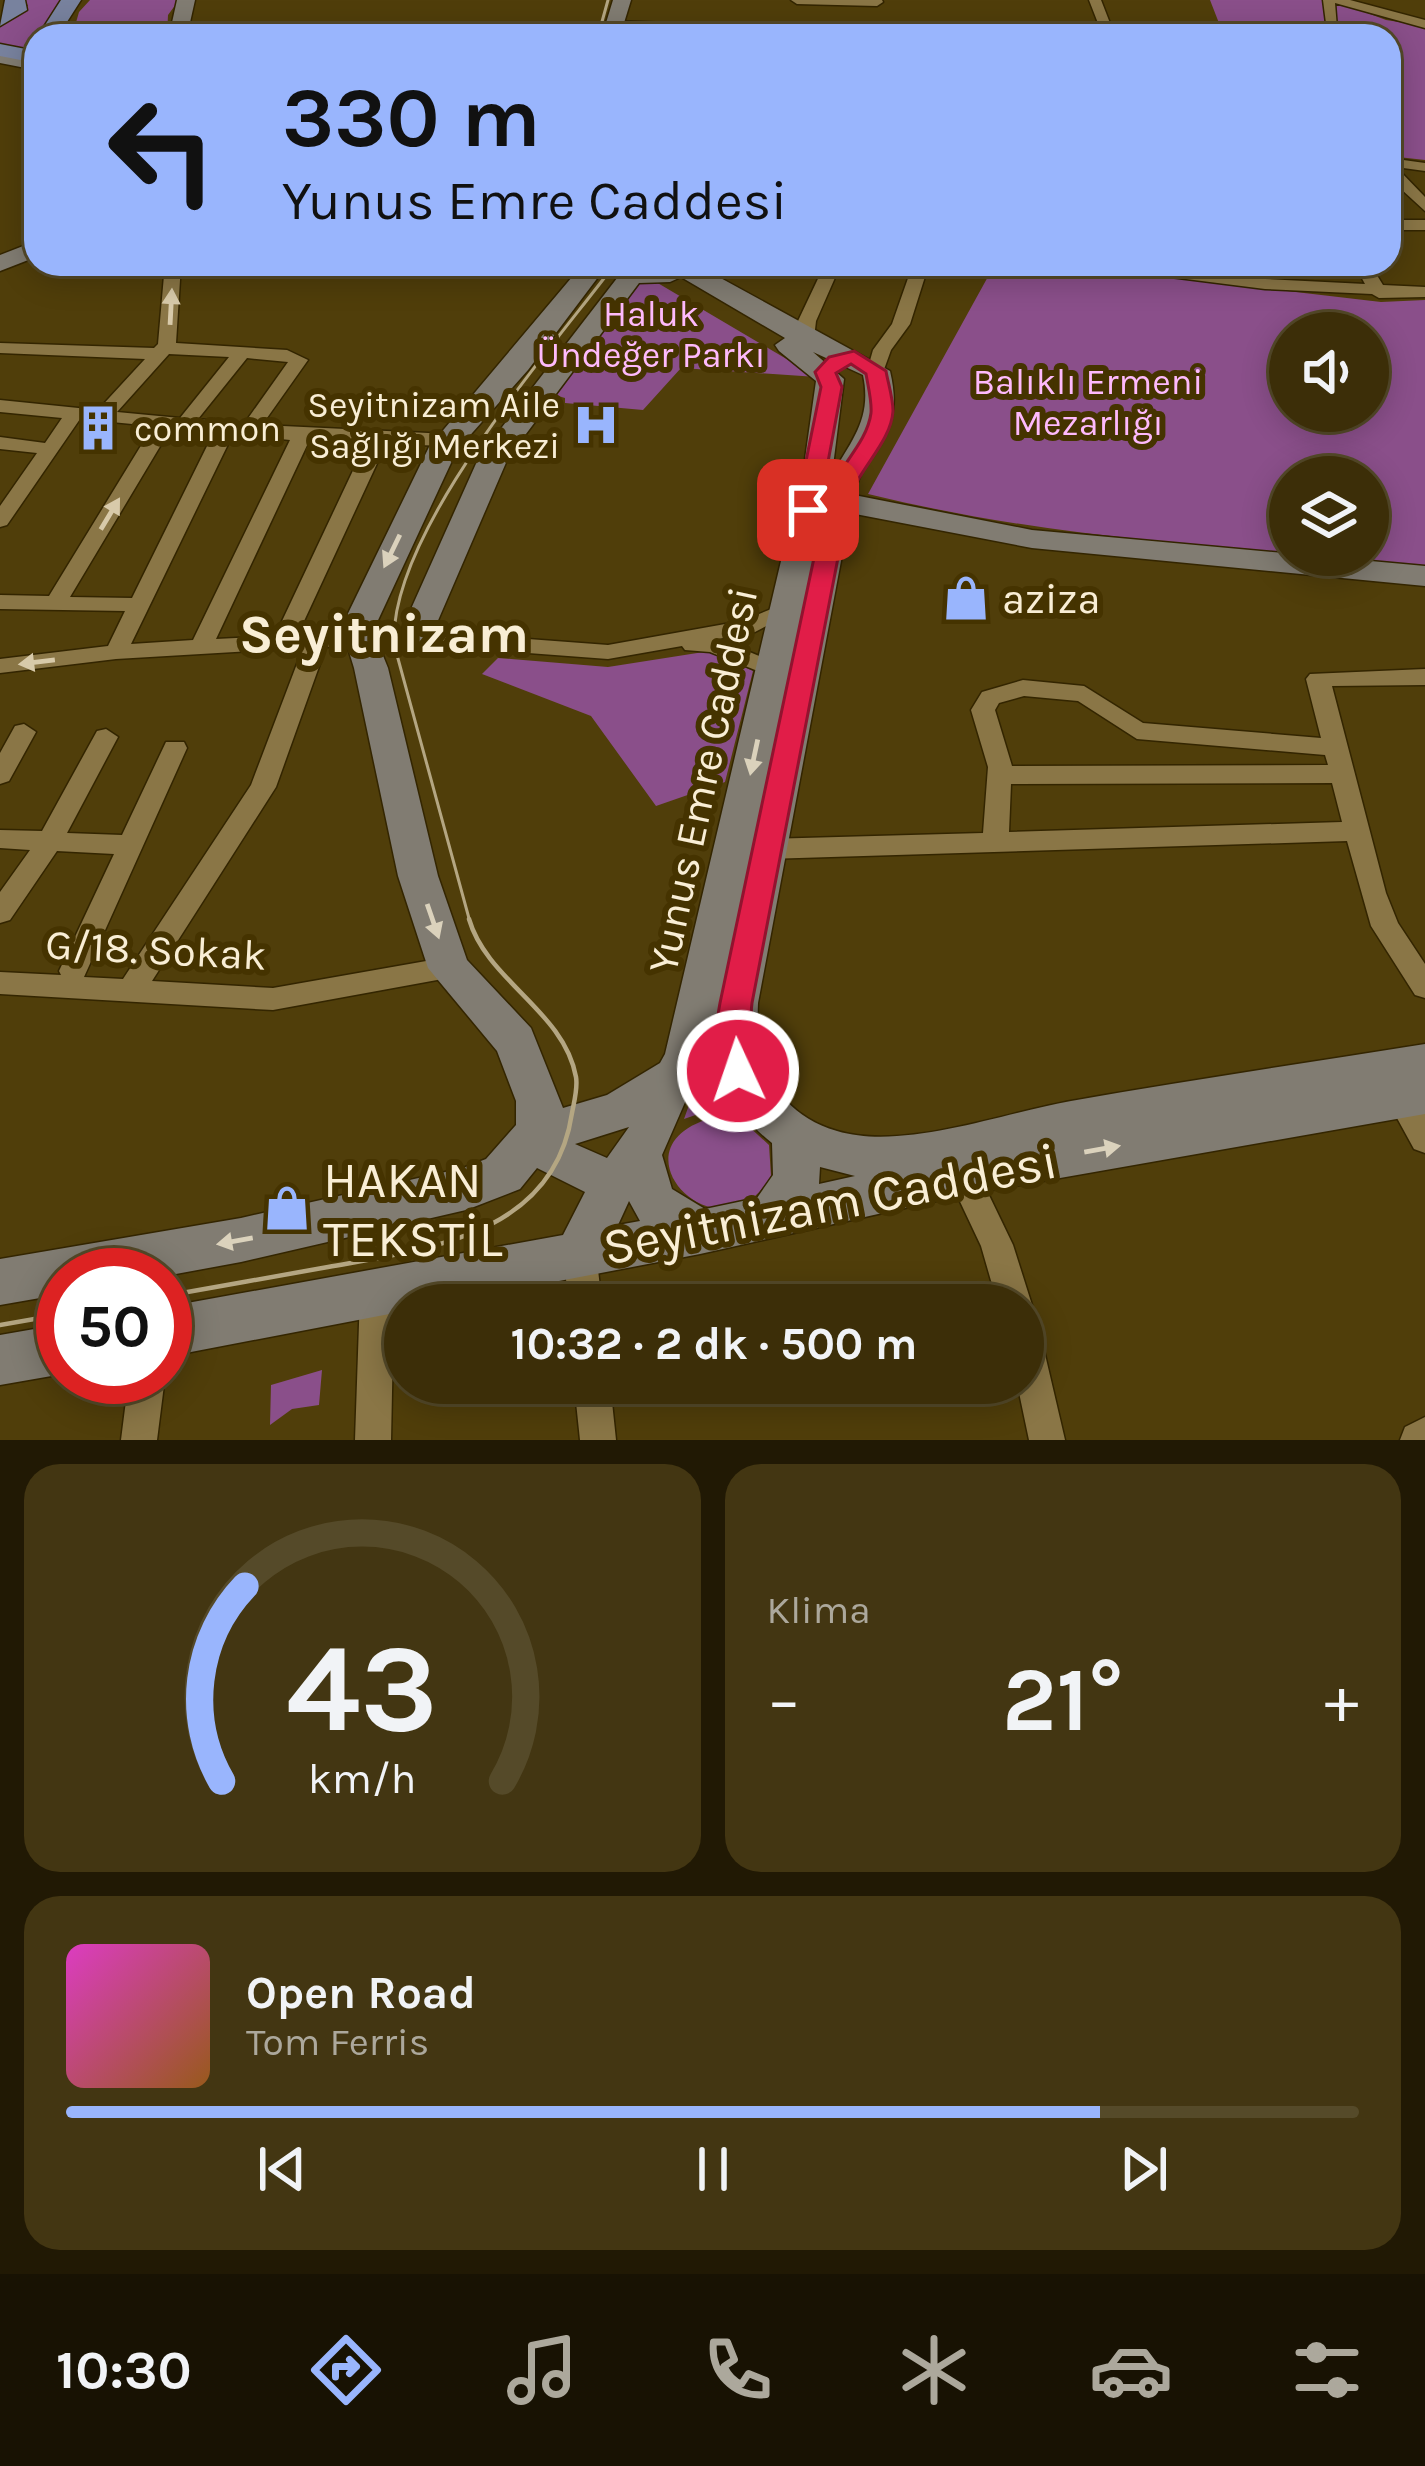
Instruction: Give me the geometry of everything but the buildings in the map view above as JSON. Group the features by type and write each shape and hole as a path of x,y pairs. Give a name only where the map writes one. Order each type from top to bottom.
{"main road":[{"path":"0,20 17,10 15,0"},
{"path":"587,276 518,364 447,443 355,634 363,640 418,876 449,968 515,1041 539,1101 536,1136 559,1159 641,1174 655,1204 700,1232"},
{"path":"415,638 494,457 636,276"},
{"path":"682,276 859,363"},
{"path":"682,276 859,363 882,397 880,420 849,426 828,418"},
{"name":"Yunus Emre Caddesi","path":"580,1252 681,1073 832,387 859,363"},
{"name":"Yunus Emre Caddesi","path":"795,1135 745,1083 734,1053 732,1027 837,501 842,481 880,420"},
{"path":"837,501 1032,539 1425,576"},
{"path":"0,1282 241,1240 466,1189 503,1174 536,1136 620,1111 681,1073"},
{"name":"Seyitnizam Caddesi","path":"795,1135 819,1150 864,1159 890,1158 1070,1120 1417,1085"},
{"name":"Seyitnizam Caddesi","path":"192,1327 700,1232 963,1174 1417,1085"},
{"path":"772,1216 797,1180 795,1135"},
{"path":"0,1360 36,1354"}],"street":[{"path":"797,0 876,1"},
{"path":"1333,0 1425,24"},
{"path":"616,22 652,24"},
{"path":"1401,179 1425,206"},
{"path":"102,417 169,339 172,276"},
{"path":"805,338 807,321 828,276"},
{"path":"859,363 901,324 917,276"},
{"path":"1211,276 1320,289 1425,292"},
{"path":"1262,276 1265,284"},
{"path":"1313,276 1320,289"},
{"path":"1370,276 1379,292"},
{"path":"0,348 242,352 298,360 249,430"},
{"path":"55,604 175,424 242,352"},
{"path":"0,406 302,435 447,443"},
{"path":"0,521 6,498 74,414"},
{"path":"116,652 226,428"},
{"path":"201,647 302,435"},
{"path":"283,643 378,439"},
{"path":"0,443 50,448"},
{"path":"0,602 139,604"},
{"path":"0,666 116,652 415,638 608,652 747,627 786,610"},
{"path":"363,640 598,660 713,645 773,670"},
{"path":"131,990 263,787 317,641"},
{"path":"1425,677 1318,679 1355,831 1385,926 1425,987"},
{"path":"995,844 999,775 983,710 990,698 1023,688 1084,694 1137,731 1333,747"},
{"path":"0,775 24,732"},
{"path":"0,913 50,841 106,736"},
{"path":"73,971 175,748"},
{"path":"999,775 1340,773"},
{"path":"766,849 1355,831"},
{"path":"0,839 132,845"},
{"name":"G/18. Sokak","path":"0,983 175,997 273,999 449,968"},
{"path":"1417,1085 1425,1140"},
{"path":"963,1174 998,1245 1009,1284"},
{"path":"580,1252 583,1284"},
{"path":"373,1440 376,1295"},
{"path":"140,1440 144,1404"},
{"path":"594,1404 598,1440"},
{"path":"1039,1404 1047,1440"}],"green space":[{"path":"25,0 65,0 50,24 24,24 24,52 0,47 0,23 28,6"},
{"path":"90,0 179,0 168,24 76,24"},
{"path":"1210,0 1333,0 1386,20 1425,26 1425,160 1401,157 1401,24 1219,24"},
{"name":"Balıklı Ermeni Mezarlığı","path":"988,276 1157,276 1381,302 1425,300 1425,570 1389,565 1389,456 1269,456 1269,551 1026,525 868,494"},
{"name":"Haluk Ündeğer Parkı","path":"633,281 656,282 817,377 681,368 643,410 565,403 565,398 555,395"},
{"path":"710,651 753,671 725,782 656,806 591,716 482,674 498,658 608,667"},
{"path":"705,1060 716,1061 744,1117 710,1110 684,1119"},
{"path":"712,1118 745,1123 769,1145 771,1176 749,1200 725,1209 702,1204 683,1191 671,1173 669,1152 682,1132"},
{"path":"322,1370 319,1405 292,1409 270,1425 271,1385"}],"tram line":[{"path":"601,24 608,0"},
{"path":"470,920 394,644 399,599 444,498 514,394 606,276"},
{"path":"192,1291 444,1243 513,1211 540,1186 560,1154 576,1077 557,1033 492,961 470,920"},
{"path":"0,1325 36,1319"}],"place":[{"name":"Seyitnizam Aile Sağlığı Merkezi","path":"596,425"},
{"name":"common","path":"98,428"},
{"name":"aziza","path":"966,598"},
{"name":"HAKAN TEKSTİL","path":"287,1208"}],"district":[{"name":"Seyitnizam","path":"384,633"}],"route":[{"path":"738,1071 732,1027 736,1003 837,501 842,481 876,430 882,412 876,371 854,358 829,365 825,372 832,387 808,510"}]}
